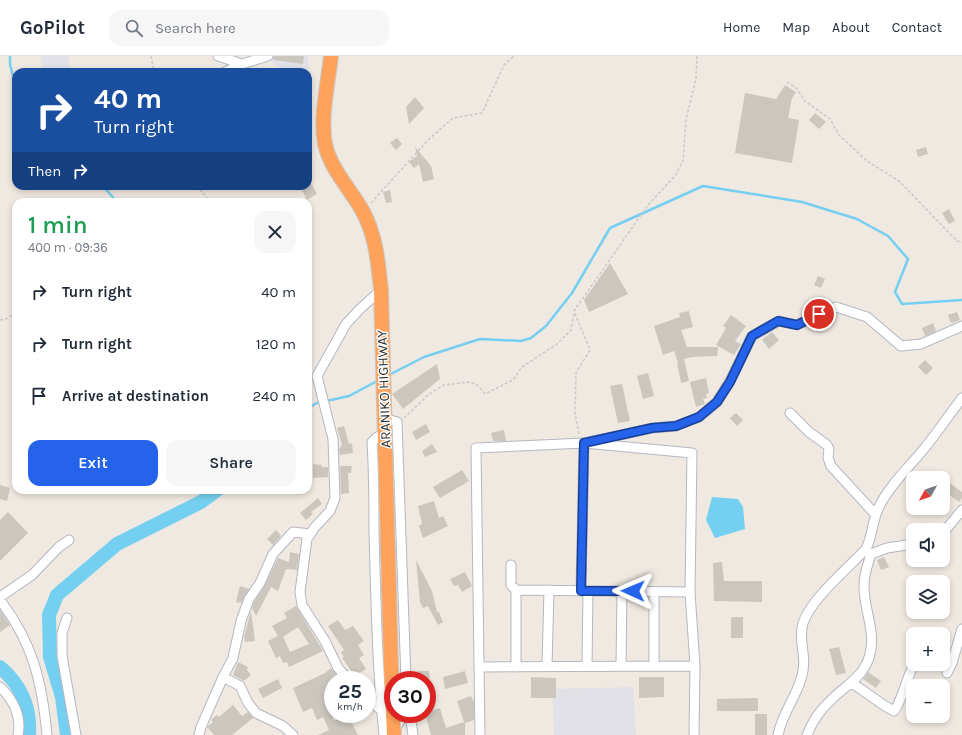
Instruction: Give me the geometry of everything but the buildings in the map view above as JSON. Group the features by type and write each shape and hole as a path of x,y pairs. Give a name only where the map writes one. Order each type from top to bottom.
{"highway":[{"name":"ARANIKO HIGHWAY","path":"331,56 323,121 325,144 332,162 362,211 371,231 376,249 381,290 384,396 391,420 385,433 392,449 387,542 395,570 383,601 396,613 384,640 388,671"},
{"name":"ARANIKO HIGHWAY","path":"390,734 392,723"}],"street":[{"path":"218,56 242,64"},
{"path":"234,68 268,56"},
{"path":"340,671 325,641 302,605 300,592 307,539 330,510 335,498 333,438 317,376 346,324 381,290"},
{"path":"584,443 652,428 676,426 699,417 717,402 730,382 752,336 778,321 797,325 836,308 848,310 867,317 901,346 921,344 962,326"},
{"path":"807,735 818,715 826,705 859,676 870,654 872,640 871,628 864,584 875,514 886,495 933,438 962,398"},
{"path":"790,413 809,432 826,445 830,453 828,458 831,466 875,514"},
{"path":"391,420 392,449 402,519 402,542 395,570 396,613 404,640 406,671"},
{"path":"385,433 372,442 375,486 374,532 383,601 384,640 404,640"},
{"path":"584,443 587,666"},
{"path":"480,735 476,448 584,443 692,453 690,592 695,666 694,735"},
{"path":"950,527 961,515"},
{"path":"387,520 402,519"},
{"path":"199,735 201,727 223,677 233,658 241,621 249,599 260,583 273,554 293,532 310,534"},
{"path":"47,735 42,693 29,647 20,629 0,599 32,575 58,548 69,540"},
{"path":"387,542 402,542"},
{"path":"778,735 780,724 801,680 804,669 805,658 802,629 806,614 830,585 868,551 906,545"},
{"path":"511,565 511,585 516,590 516,667"},
{"path":"516,590 690,592"},
{"path":"547,666 549,590"},
{"path":"621,666 622,591"},
{"path":"654,592 654,666"},
{"path":"67,618 62,633 62,656 76,735"},
{"path":"947,673 952,663 962,629"},
{"path":"479,667 695,666"},
{"path":"852,683 894,711 897,709 911,671"},
{"path":"223,677 240,686 248,703 256,713 283,726 293,735"},
{"path":"0,687 12,700 17,713 20,730 18,735"},
{"path":"411,723 413,735"}],"path":[{"path":"151,56 153,68"},
{"path":"362,211 428,140 453,118 482,113 504,65 514,56"},
{"path":"391,420 405,418 429,394 444,385 469,382 477,385 485,394 513,380 522,367 557,344 571,330 574,312 648,205 675,176 683,161 686,120 696,78 698,56"},
{"path":"787,82 797,89 805,101 830,119 839,135 866,161 899,181 957,241 962,242"},
{"path":"200,190 207,198"},
{"path":"574,312 590,350 576,373 575,413 579,433 584,443"},
{"path":"0,320 6,319 12,315"}],"shaded area":[{"path":"40,56 68,56 70,68 42,68"},
{"path":"271,56 308,56 309,68 280,68 271,63"},
{"path":"633,687 636,735 554,735 552,689"}],"water":[{"path":"712,497 738,499 743,507 745,529 715,538 706,520"}],"waterway":[{"path":"10,56 12,72"},
{"path":"387,376 424,357 480,339 521,341 531,338 546,326 572,293 610,228 703,186 802,202 857,219 888,236 908,259 895,292 902,304 962,300"},
{"path":"106,190 114,198"},
{"path":"312,406 317,403 349,396 379,380"},
{"path":"67,735 62,697 50,657 49,615 57,595 117,544 201,502 212,494"},
{"path":"0,667 14,681 23,697 28,715 29,735"}],"route":[{"path":"633,591 581,591 584,443 652,428 676,426 699,417 717,402 730,382 752,336 778,321 797,325 819,314"}]}
